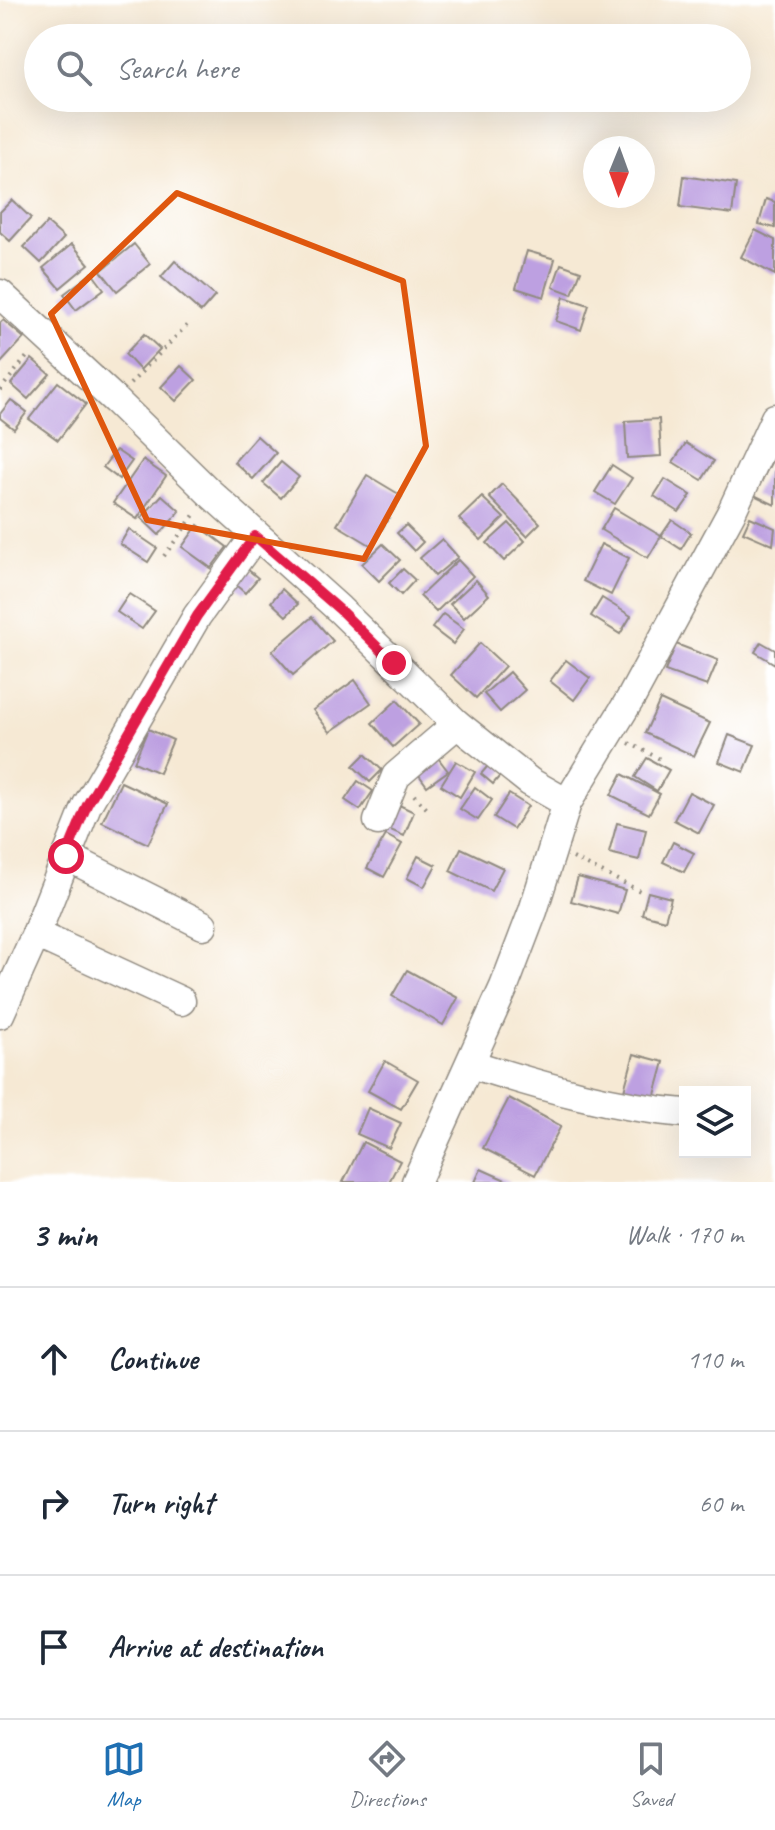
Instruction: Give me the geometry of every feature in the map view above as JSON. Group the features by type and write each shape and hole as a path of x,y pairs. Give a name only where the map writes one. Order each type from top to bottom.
{"street":[{"path":"0,294 255,536 339,609 457,724 530,782 567,803"},
{"path":"416,1182 471,1064 533,911 567,803 609,734 731,513 775,418"},
{"path":"0,1014 36,934 87,805 197,616 255,536"},
{"path":"378,821 396,776 457,724"},
{"path":"66,856 203,925"},
{"path":"36,934 181,1001"},
{"path":"471,1064 602,1100 646,1110 679,1113"}],"path":[{"path":"115,400 188,324"},
{"path":"0,390 44,335"},
{"path":"164,556 210,493"},
{"path":"609,734 660,759"},
{"path":"553,848 640,891"}],"highlighted area":[{"path":"177,193 403,281 426,446 364,559 147,520 51,314"}],"building":[{"path":"684,176 736,184 732,214 680,207"},
{"path":"766,199 775,202 775,228 759,224"},
{"path":"12,200 31,218 10,241 0,232 0,212"},
{"path":"47,223 64,238 41,263 24,247"},
{"path":"755,230 775,240 775,275 741,257"},
{"path":"72,244 89,264 60,288 43,268"},
{"path":"134,244 150,264 117,291 101,271"},
{"path":"527,251 555,259 544,297 516,288"},
{"path":"175,261 215,296 201,312 161,277"},
{"path":"561,264 581,271 572,294 553,287"},
{"path":"92,273 104,289 76,310 64,294"},
{"path":"564,297 589,305 581,330 556,321"},
{"path":"3,320 24,338 0,364 0,323"},
{"path":"144,334 160,349 140,370 125,354"},
{"path":"32,359 50,374 28,399 11,384"},
{"path":"181,366 196,380 176,401 161,387"},
{"path":"58,382 86,404 58,440 29,419"},
{"path":"11,400 27,412 14,429 0,418"},
{"path":"659,419 661,456 627,458 625,421"},
{"path":"257,436 276,453 253,479 234,462"},
{"path":"686,443 714,461 702,480 673,462"},
{"path":"116,450 132,461 119,479 103,467"},
{"path":"775,455 775,505 754,495"},
{"path":"143,460 166,476 137,519 113,503"},
{"path":"281,462 299,477 281,498 263,483"},
{"path":"612,465 632,478 615,504 595,492"},
{"path":"367,475 402,496 372,546 337,525"},
{"path":"665,479 691,495 679,512 654,496"},
{"path":"502,484 540,523 527,536 489,497"},
{"path":"162,495 180,511 159,535 141,518"},
{"path":"482,497 504,518 481,540 459,519"},
{"path":"614,508 661,536 648,558 601,530"},
{"path":"750,517 775,528 773,545 743,532"},
{"path":"672,520 691,533 681,549 661,536"},
{"path":"509,523 525,541 504,561 487,543"},
{"path":"198,525 227,547 211,568 182,547"},
{"path":"406,525 423,542 414,551 397,533"},
{"path":"129,529 157,548 148,562 120,544"},
{"path":"442,539 458,557 435,576 420,558"},
{"path":"383,544 400,560 379,581 362,564"},
{"path":"601,544 629,558 611,595 583,581"},
{"path":"458,560 473,576 436,612 420,596"},
{"path":"240,563 258,578 245,593 228,578"},
{"path":"403,569 415,580 401,595 389,583"},
{"path":"476,580 489,595 464,618 450,604"},
{"path":"282,589 298,604 286,616 271,602"},
{"path":"129,594 155,611 142,629 117,612"},
{"path":"602,598 631,616 620,634 591,616"},
{"path":"443,614 464,629 453,644 432,628"},
{"path":"312,617 333,641 293,675 272,651"},
{"path":"761,642 775,650 775,664 755,652"},
{"path":"480,643 505,666 476,698 451,675"},
{"path":"676,644 718,660 707,686 665,671"},
{"path":"566,660 590,678 574,700 550,681"},
{"path":"509,672 525,690 500,712 484,694"},
{"path":"355,680 371,703 330,732 313,710"},
{"path":"397,700 419,724 393,747 372,723"},
{"path":"660,700 710,723 694,756 645,733"},
{"path":"148,729 173,740 159,773 134,762"},
{"path":"729,735 755,745 744,772 719,762"},
{"path":"365,754 382,770 370,782 353,766"},
{"path":"435,754 448,771 427,786 414,768"},
{"path":"647,758 669,770 657,791 635,777"},
{"path":"493,760 505,770 493,784 481,774"},
{"path":"456,761 475,772 460,797 441,785"},
{"path":"622,774 660,794 649,814 611,795"},
{"path":"358,781 373,791 360,810 345,800"},
{"path":"121,782 168,804 148,844 102,822"},
{"path":"475,787 492,800 478,820 460,809"},
{"path":"689,792 714,805 699,833 674,820"},
{"path":"509,794 528,806 513,829 494,817"},
{"path":"397,804 414,812 404,836 386,828"},
{"path":"617,823 646,830 639,860 609,853"},
{"path":"386,835 402,844 384,877 367,868"},
{"path":"673,842 694,853 684,872 663,862"},
{"path":"461,848 503,868 491,891 450,871"},
{"path":"418,856 436,865 424,887 407,878"},
{"path":"578,877 625,890 618,914 571,901"},
{"path":"648,892 671,898 665,920 642,914"},
{"path":"407,970 458,998 443,1025 392,996"},
{"path":"634,1054 664,1062 653,1102 623,1094"},
{"path":"385,1061 418,1080 401,1109 368,1091"},
{"path":"509,1098 561,1126 535,1175 483,1148"},
{"path":"368,1108 401,1123 389,1148 357,1134"},
{"path":"363,1142 400,1161 389,1182 343,1182"},
{"path":"481,1169 510,1182 475,1182"}],"route":[{"path":"66,856 87,805 197,616 255,536 339,609 394,663"}]}
